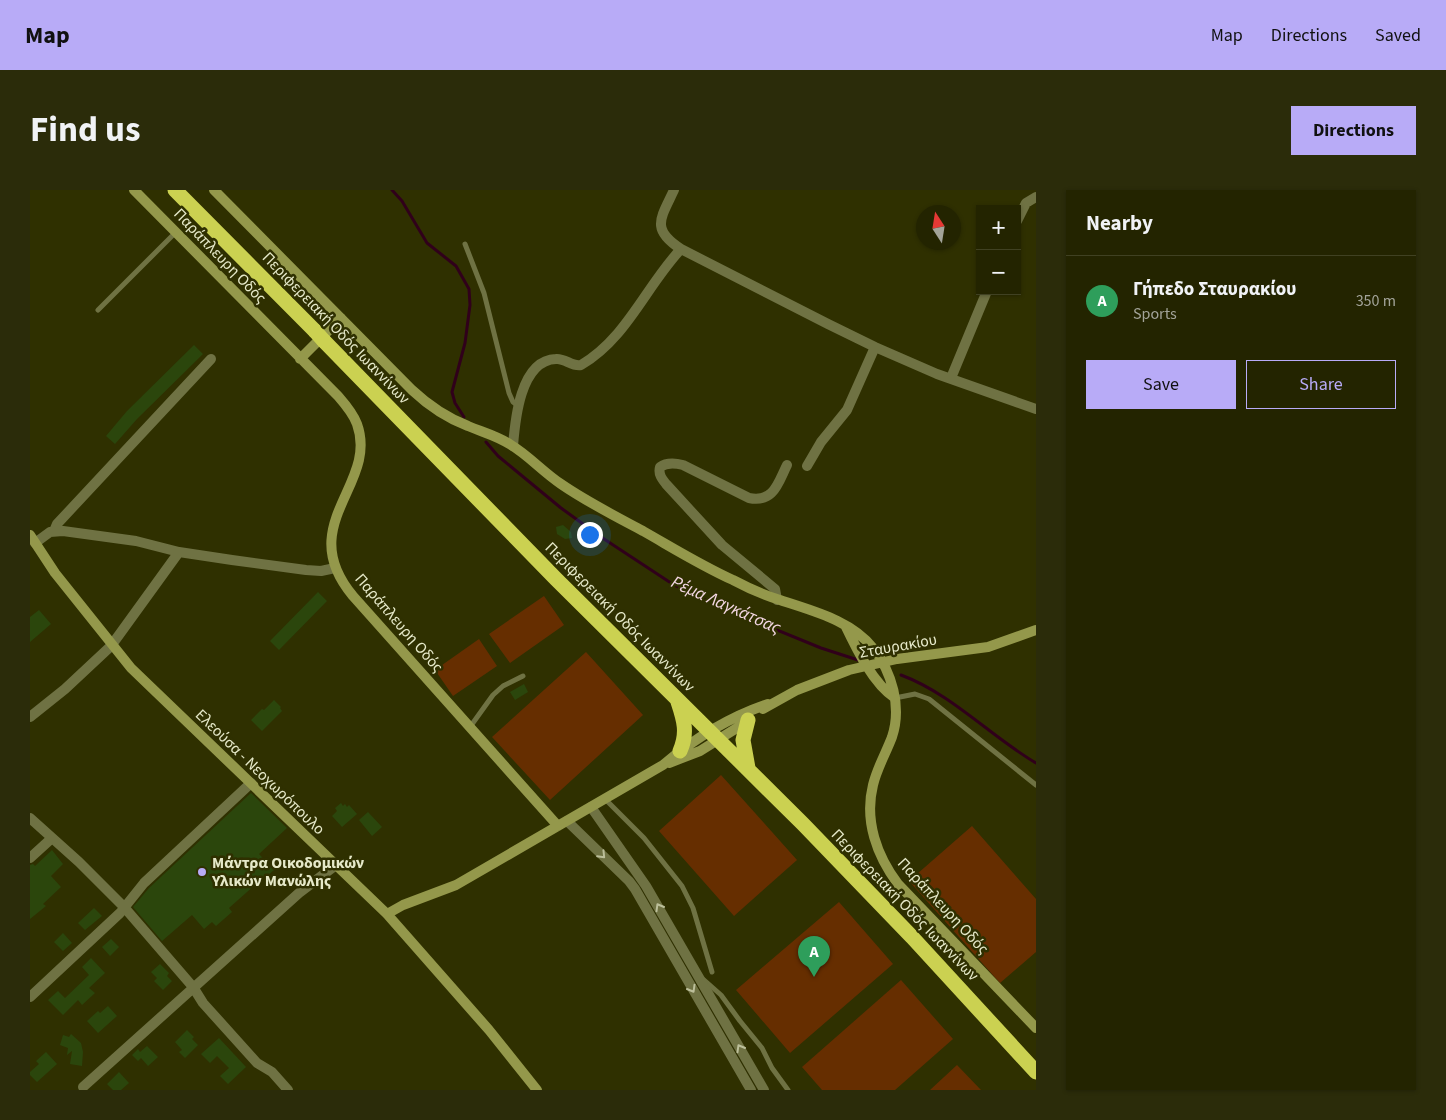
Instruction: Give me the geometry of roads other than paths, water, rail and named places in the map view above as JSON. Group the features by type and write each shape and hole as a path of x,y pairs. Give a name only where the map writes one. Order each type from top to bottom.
{"highway":[{"name":"Περιφερειακή Οδός Ιωαννίνων","path":"175,190 556,579 748,768 912,937 1036,1072"},
{"path":"678,700 685,728 684,743 680,751"},
{"path":"748,720 743,740 748,768"}],"street":[{"name":"Παράπλευρη Οδός","path":"134,190 338,396 348,409 357,424 360,448 357,464 336,517 332,534 331,549 335,568 341,580 353,596 470,727 563,823"},
{"name":"Παράπλευρη Οδός","path":"214,190 422,399 457,422 513,446 544,472 574,493 720,574 777,600 845,625 865,639 883,662 895,698 896,711 894,731 876,775 871,795 870,817 877,849 886,868 898,884 1036,1028"},
{"path":"674,190 662,216 661,226 665,236 681,249 875,346 951,378 1036,409"},
{"path":"1021,213 1026,203 1036,198"},
{"path":"513,446 517,405 524,387 540,365 555,359 576,366 582,365 609,344 619,334 665,267 681,249"},
{"path":"951,378 986,295"},
{"path":"300,359 341,318"},
{"path":"807,466 851,402 875,346"},
{"path":"54,531 57,524 211,359"},
{"path":"777,600 775,589 716,539 666,484 659,470 660,467 670,463 683,465 748,498 756,500 763,499 773,492 787,464"},
{"path":"32,542 54,531 136,541 179,552 306,570 335,568"},
{"name":"Ελεούσα - Νεοχωρόπουλο","path":"32,542 112,646 146,683 387,914 489,1030 537,1090"},
{"path":"30,717 65,689 112,646 179,552"},
{"path":"845,625 881,685 895,698"},
{"name":"Σταυρακίου","path":"768,704 817,681 849,670 883,662 978,649 1002,643 1036,630"},
{"path":"387,914 403,905 456,886 663,765 680,751 748,720 768,704"},
{"path":"663,765 689,756 741,714 768,704"},
{"path":"30,997 124,907 144,883 251,783"},
{"path":"591,807 640,876 764,1090"},
{"path":"30,818 124,907 193,987 203,1003 257,1063 272,1072 288,1090"},
{"path":"563,823 625,877 635,889 751,1090"},
{"path":"30,858 52,838"},
{"path":"83,1087 299,893 336,865"}],"lane":[{"path":"98,310 176,232"},
{"path":"465,244 484,293 509,393 513,402 517,405"},
{"path":"470,727 493,695 503,686 524,676"},
{"path":"895,698 914,694 930,699 1036,785"},
{"path":"605,799 644,838 682,886 692,908 712,972"},
{"path":"700,977 721,995 762,1048 772,1068 788,1090"}],"waterway":[{"name":"Ρέμα Λαγκάτσας","path":"392,190 402,201 427,243 456,266 469,289 470,305 465,343 452,392 455,403 464,417"},
{"name":"Ρέμα Λαγκάτσας","path":"486,442 498,456 561,508 674,585 723,608 821,648 858,660"},
{"name":"Ρέμα Λαγκάτσας","path":"901,675 920,683 954,704 1036,763"}],"place":[{"name":"Μάντρα Οικοδομικών Υλικών Μανώλης","path":"202,872"},
{"name":"Γήπεδο Σταυρακίου","path":"814,977"}]}
